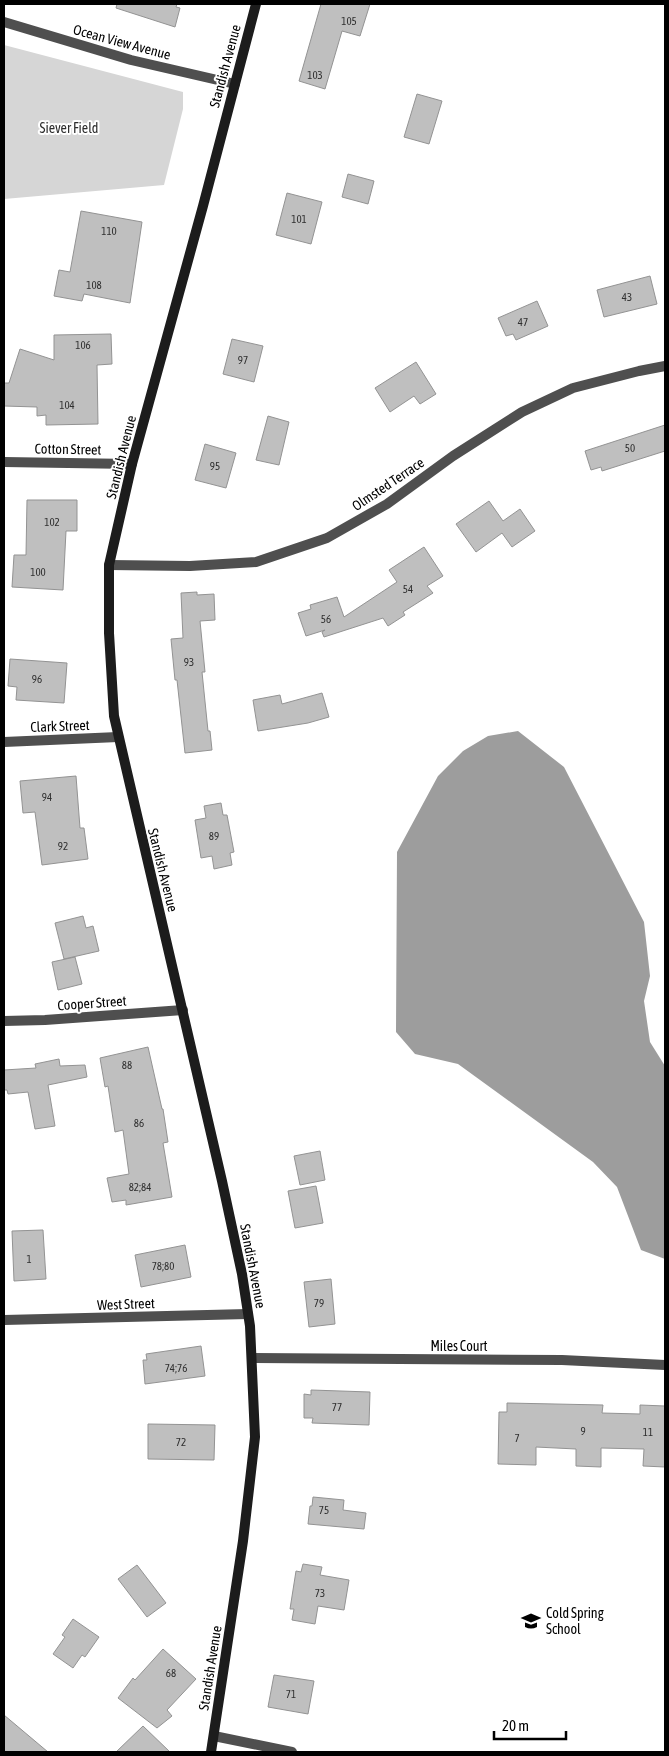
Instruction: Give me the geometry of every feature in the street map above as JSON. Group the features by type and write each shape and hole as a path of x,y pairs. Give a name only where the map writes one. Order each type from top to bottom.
{"street":[{"name":"Standish Avenue","path":"211,1752 243,1541 255,1437 252,1358 242,1274 183,1010 114,716 109,633 109,566 132,464 256,4"},
{"name":"Ocean View Avenue","path":"4,22 131,60 235,84"},
{"name":"Olmsted Terrace","path":"109,566 190,566 256,562 327,538 387,504 453,456 522,412 573,388 665,366"},
{"name":"Cotton Street","path":"4,462 132,464"},
{"name":"Clark Street","path":"4,742 118,737"},
{"name":"Cooper Street","path":"4,1021 183,1010"},
{"name":"West Street","path":"4,1320 248,1314"},
{"name":"Miles Court","path":"252,1358 562,1360 665,1365"},
{"path":"214,1736 292,1752"}],"green space":[{"name":"Siever Field","path":"4,45 183,92 183,109 164,185 4,199"}],"shaded area":[{"path":"518,731 564,767 644,922 650,976 644,1001 650,1042 665,1066 665,1259 641,1250 617,1187 593,1162 458,1064 415,1054 396,1032 397,852 438,776 463,751 488,736"}],"building":[{"path":"117,4 177,4 176,7 180,8 175,27 116,8"},
{"path":"321,4 370,4 360,36 342,31 325,89 299,81"},
{"path":"417,94 442,101 429,144 404,137"},
{"path":"348,174 374,181 368,204 342,197"},
{"path":"287,193 322,202 311,244 276,235"},
{"path":"81,211 142,222 130,303 84,294 82,301 54,296 59,270 70,272"},
{"path":"650,276 657,304 604,317 597,290"},
{"path":"537,301 548,326 516,340 513,334 506,336 498,318"},
{"path":"111,334 112,364 97,365 98,424 46,425 46,415 37,416 37,407 4,406 4,383 9,383 20,349 54,360 54,335"},
{"path":"232,339 263,346 254,382 223,374"},
{"path":"416,362 436,394 420,404 414,396 390,412 375,388"},
{"path":"268,416 289,422 279,465 256,460"},
{"path":"665,425 665,451 602,471 601,467 591,470 585,451"},
{"path":"205,444 236,453 226,488 195,480"},
{"path":"27,500 77,500 77,531 66,531 63,590 12,587 14,555 26,555"},
{"path":"489,501 503,521 520,509 535,531 512,547 502,533 476,552 456,524"},
{"path":"424,547 443,576 427,586 433,593 403,612 405,615 388,626 383,618 324,637 322,632 325,630 306,636 298,613 311,609 310,605 337,597 344,617 397,582 389,570"},
{"path":"197,592 197,595 214,594 215,620 200,621 205,672 202,672 208,731 210,731 212,750 185,753 171,639 183,638 181,593"},
{"path":"10,659 67,663 64,703 16,700 17,687 8,686"},
{"path":"322,693 329,717 308,723 258,731 253,700 280,695 282,704"},
{"path":"76,776 80,828 84,828 88,859 42,865 35,812 23,813 20,781"},
{"path":"221,803 223,815 227,815 234,852 230,853 232,865 214,869 212,856 201,858 195,820 206,818 204,806"},
{"path":"83,916 86,928 93,926 99,951 64,959 55,923"},
{"path":"75,957 82,984 58,990 52,962"},
{"path":"148,1047 163,1109 168,1142 163,1143 172,1197 126,1205 126,1200 112,1202 107,1178 129,1174 123,1130 115,1132 108,1086 105,1087 100,1058"},
{"path":"59,1059 60,1066 85,1065 87,1077 48,1085 55,1126 35,1129 28,1092 8,1094 7,1090 4,1090 4,1070 36,1068 35,1064"},
{"path":"320,1151 325,1180 300,1185 294,1156"},
{"path":"316,1186 323,1223 295,1228 288,1191"},
{"path":"43,1230 46,1279 14,1281 12,1231"},
{"path":"185,1245 191,1277 141,1287 135,1255"},
{"path":"331,1279 335,1324 309,1327 304,1282"},
{"path":"201,1346 205,1376 145,1384 143,1360 147,1360 146,1354"},
{"path":"311,1390 370,1392 369,1425 312,1423 313,1418 304,1418 304,1394 311,1395"},
{"path":"507,1403 603,1405 602,1413 640,1414 640,1405 665,1406 665,1467 643,1466 644,1449 601,1448 601,1467 576,1466 576,1449 536,1447 536,1465 498,1464 499,1412 507,1412"},
{"path":"148,1424 215,1425 214,1460 148,1459"},
{"path":"313,1497 344,1500 343,1510 366,1513 364,1529 308,1524"},
{"path":"303,1564 322,1567 320,1575 349,1580 344,1610 318,1606 315,1624 292,1620 294,1609 290,1609 296,1571 301,1572"},
{"path":"137,1565 166,1603 147,1617 118,1579"},
{"path":"73,1619 99,1637 85,1657 82,1655 73,1668 53,1654 65,1637 62,1635"},
{"path":"163,1649 196,1679 167,1710 172,1716 157,1728 118,1698 133,1678 135,1680"},
{"path":"274,1675 314,1681 308,1714 268,1707"},
{"path":"4,1715 48,1752 4,1752"},
{"path":"143,1726 170,1752 116,1752"}],"place":[{"name":"Cold Spring School","path":"531,1621"}]}
